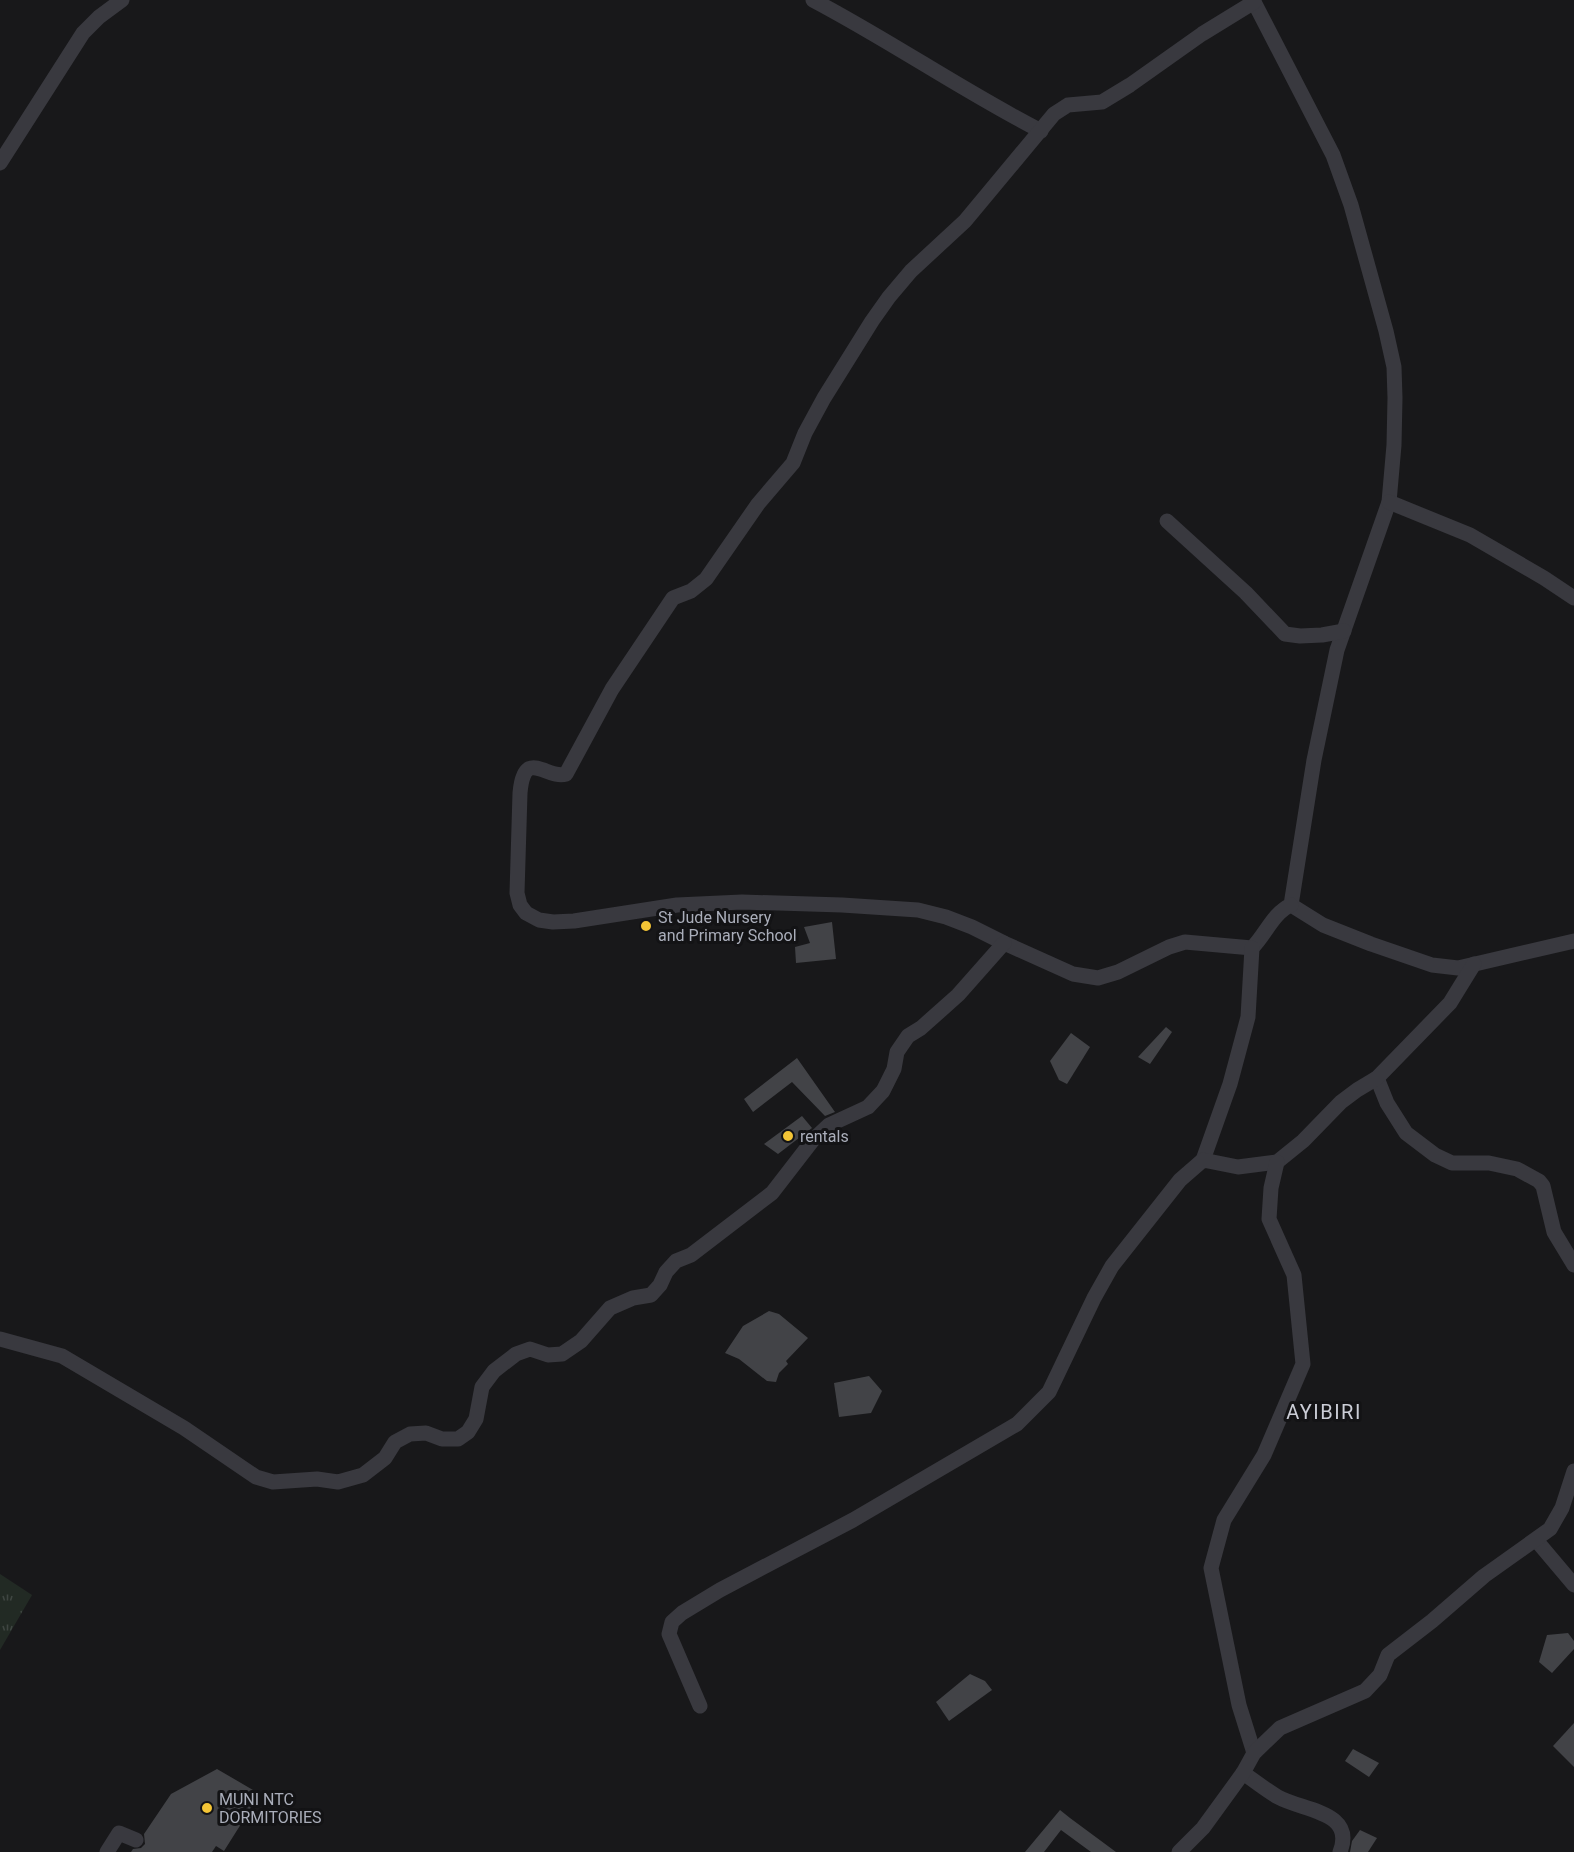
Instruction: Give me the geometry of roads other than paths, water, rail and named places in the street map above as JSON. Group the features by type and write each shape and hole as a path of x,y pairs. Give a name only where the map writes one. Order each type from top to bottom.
{"street":[{"path":"0,163 83,33 99,17 122,0"},
{"path":"813,0 863,26 988,104 1041,131"},
{"path":"1252,948 1185,942 1169,947 1118,972 1098,978 1073,974 946,916 918,910 742,902 677,905 574,921 553,922 539,920 526,913 520,905 517,893 517,851 520,786 525,773 534,768 542,768 561,776 566,774 612,689 673,598 691,591 706,579 758,504 793,463 805,433 824,398 872,321 911,271 965,221 1054,114 1072,104 1102,102 1254,1 1333,155 1351,205 1394,367 1394,445 1389,502 1337,650 1314,760 1291,904"},
{"path":"1389,502 1470,535 1574,598"},
{"path":"1167,521 1229,577 1285,634 1300,636 1344,632"},
{"path":"700,1706 669,1634 672,1622 682,1612 853,1520 1017,1424 1049,1392 1112,1266 1180,1180 1203,1160 1230,1084 1248,1017 1252,948 1281,909 1291,904"},
{"path":"1291,904 1323,925 1432,965 1458,968 1574,940"},
{"path":"0,1339 62,1356 184,1428 256,1477 273,1482 317,1479 338,1482 363,1475 386,1458 395,1442 410,1434 426,1433 442,1439 458,1439 468,1432 476,1419 482,1387 494,1371 516,1354 530,1349 548,1354 561,1354 581,1341 610,1308 633,1298 651,1295 676,1261 691,1255 772,1193 813,1140 829,1125 868,1107 883,1091 894,1069 897,1052 908,1036 921,1028 958,994 1004,943"},
{"path":"1203,1160 1238,1167 1277,1162 1303,1141 1341,1102 1377,1078 1450,1003 1474,964"},
{"path":"1377,1078 1387,1103 1406,1133 1435,1155 1452,1163 1489,1163 1517,1169 1539,1181 1543,1186 1554,1232 1574,1265"},
{"path":"1254,1753 1239,1705 1211,1568 1224,1521 1264,1455 1303,1364 1294,1275 1269,1219 1271,1188 1277,1162"},
{"path":"1179,1852 1203,1828 1244,1773 1254,1753 1280,1728 1365,1691 1380,1675 1388,1655 1484,1576 1550,1530 1562,1508 1574,1471"},
{"path":"1536,1540 1574,1585"},
{"path":"1244,1773 1278,1797 1336,1820 1344,1834 1340,1852"},
{"path":"107,1852 119,1833 136,1840"}],"place":[{"name":"St Jude Nursery and Primary School","path":"646,926"},
{"name":"rentals","path":"788,1136"},
{"name":"MUNI NTC DORMITORIES","path":"207,1808"}],"district":[{"name":"AYIBIRI","path":"1324,1412"}]}
